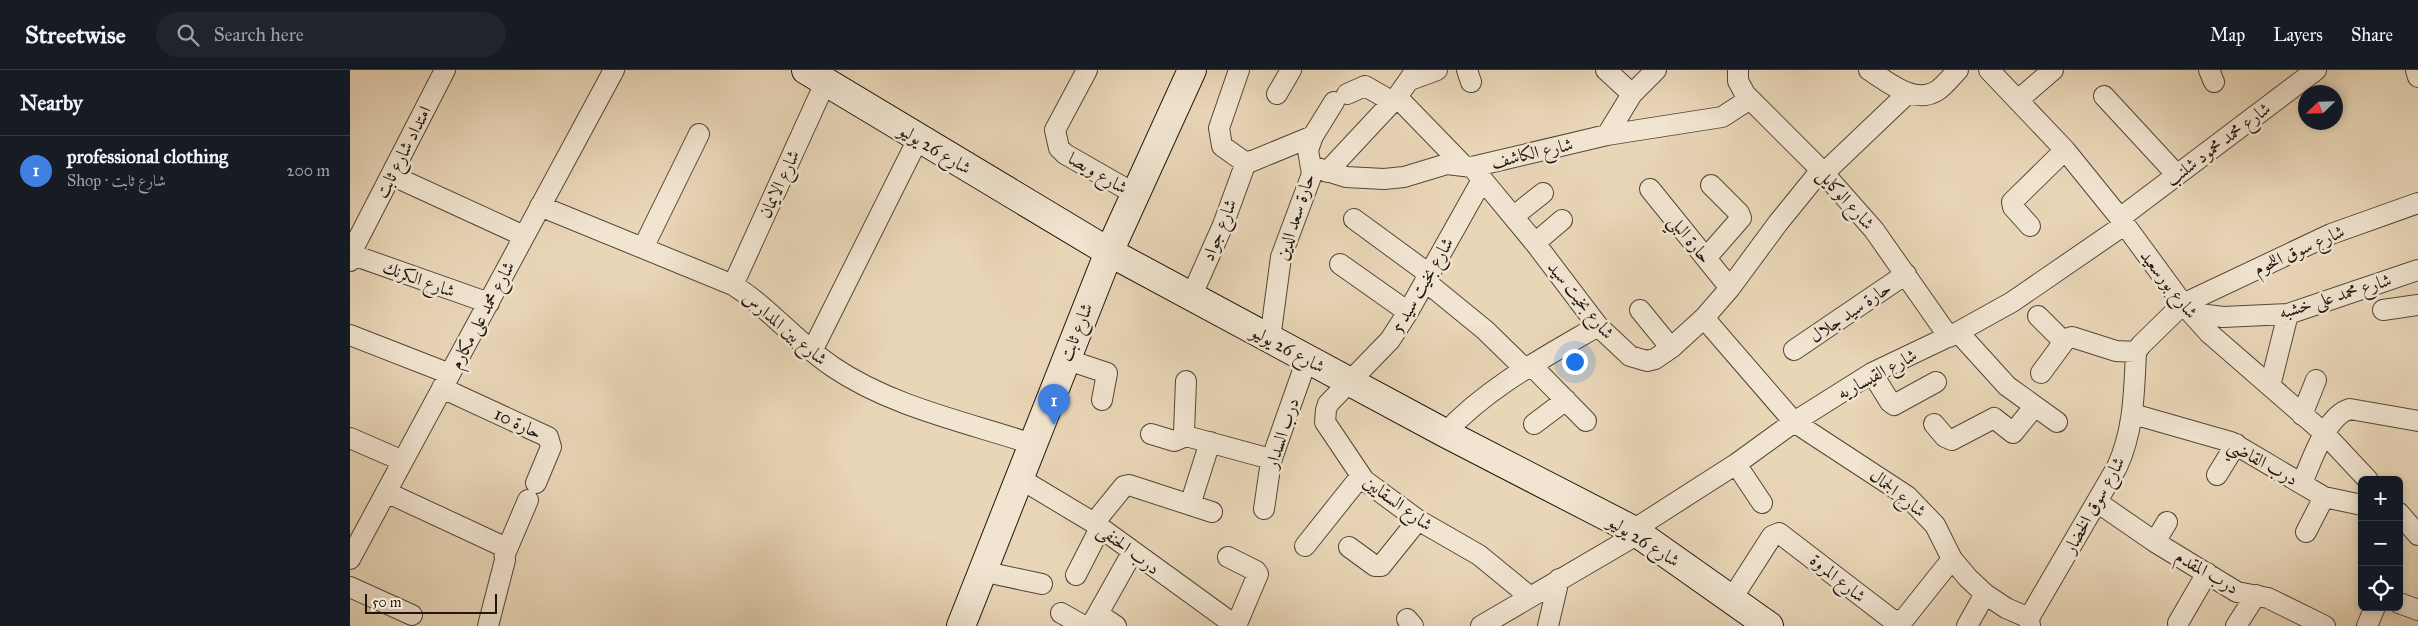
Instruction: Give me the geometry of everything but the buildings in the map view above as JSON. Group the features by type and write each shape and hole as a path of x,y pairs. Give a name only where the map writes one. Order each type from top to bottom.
{"street":[{"name":"امتداد شارع ثابت","path":"350,256 445,70"},
{"name":"شارع محمد على مكارم","path":"350,559 614,70"},
{"name":"شارع ويصا","path":"1087,70 1055,130 1059,148 1065,154 1136,194"},
{"name":"شارع ثابت","path":"961,626 981,571 1109,252 1192,70"},
{"path":"1239,70 1219,134 1222,146 1246,162 1254,161 1313,136"},
{"path":"1277,94 1291,70"},
{"path":"1319,169 1395,100 1413,75 1437,70"},
{"path":"1606,70 1632,94"},
{"path":"1607,135 1632,94 1656,70"},
{"name":"شارع الوكايل","path":"1738,70 1738,81 1750,99 1822,172 1880,237 1906,274 1954,335 2000,379 2034,407 2057,422"},
{"path":"1869,70 1908,93 1921,95 1938,90 1958,70"},
{"name":"شارع بورسعيد","path":"1989,70 2065,150 2122,221 2187,309 2228,351 2324,434 2364,476"},
{"path":"2018,100 2053,70"},
{"name":"شارع محمد محمود شلنب","path":"2122,221 2177,175 2316,70"},
{"path":"2416,70 2418,77"},
{"name":"شارع 26 يوليو","path":"818,75 918,139 1109,252 1445,433 1636,532 1769,626"},
{"name":"شارع الايمان","path":"733,285 818,75"},
{"name":"شارع بخيت سيد","path":"1341,98 1365,86 1395,100 1472,170 1514,216 1598,326 1638,360 1647,361 1655,359 1671,348 1704,318 1730,288 1778,223 1822,172 1908,93"},
{"path":"2104,96 2177,175"},
{"name":"حارة سعد الدين","path":"1270,339 1281,257 1310,181 1319,169 1308,150 1313,136 1341,98"},
{"name":"شارع الكاشف","path":"1319,169 1346,177 1384,179 1404,177 1447,164 1472,170 1607,135 1722,117 1750,99"},
{"path":"643,248 699,134"},
{"path":"812,351 918,139"},
{"path":"2030,226 2013,207 2012,202 2065,150"},
{"name":"شارع جواد","path":"1191,297 1223,224 1246,162"},
{"name":"شارع بخيت سيد 5","path":"1351,382 1386,346 1408,312 1427,277 1472,170"},
{"path":"391,175 524,236"},
{"path":"1706,258 1740,218 1739,213 1711,185"},
{"name":"حارة البلي","path":"1650,189 1730,288"},
{"path":"1514,216 1543,193"},
{"name":"شارع سوق اللحوم","path":"2187,309 2332,234 2418,203"},
{"name":"شارع بين المدارس","path":"540,206 733,285 757,302 812,351 846,375 875,391 1032,444"},
{"path":"1354,219 1427,277 1566,400 1586,421"},
{"path":"1535,243 1562,220"},
{"name":"شارع القيساريه","path":"1481,626 1636,532 1794,422 1872,373 1954,335 2012,302 2122,221"},
{"name":"شارع الكرنك","path":"350,256 489,304"},
{"path":"1340,264 1408,312"},
{"name":"شارع محمد على خشبه","path":"2187,309 2223,317 2288,314 2418,270"},
{"name":"حارة سيد جلال","path":"1794,350 1906,274"},
{"path":"2383,310 2418,305"},
{"path":"2041,373 2064,342 2072,337 2116,351 2136,352 2187,309"},
{"path":"1640,310 1671,348"},
{"path":"2270,386 2288,314"},
{"path":"2038,316 2064,342"},
{"name":"شارع الجمال","path":"1704,318 1794,422 1891,485 1922,509 1939,530 1952,559 1968,578 1985,594 2029,622"},
{"path":"1445,433 1486,395 1528,367 1598,326"},
{"name":"حارة 10","path":"350,335 446,381 548,437 551,447 505,554 488,626"},
{"name":"شارع سوق الخضار","path":"2029,622 2125,450 2133,414 2136,352"},
{"path":"1065,359 1107,373 1102,400"},
{"name":"درب السدار","path":"1264,509 1272,459 1307,359"},
{"path":"1872,373 1890,402 1894,405 1936,382"},
{"path":"2302,415 2316,380"},
{"path":"1186,382 1184,432 1186,436"},
{"name":"شارع السقايين","path":"1351,382 1328,404 1324,416 1325,422 1348,453 1360,477 1418,520 1479,555 1529,596"},
{"path":"1534,424 1566,400"},
{"path":"1934,424 1944,437 1952,440 1994,418 2013,433 2034,407"},
{"path":"2302,483 2324,434 2337,416 2350,409 2418,421"},
{"name":"درب القاضي","path":"2133,414 2236,444 2324,497 2358,503"},
{"path":"1151,434 1174,441 1186,436 1272,459"},
{"path":"350,438 403,462"},
{"path":"1190,505 1210,442"},
{"path":"2217,475 2236,444"},
{"path":"1736,464 1762,503"},
{"path":"1305,546 1360,477"},
{"name":"درب الحنفى","path":"1019,478 1097,525 1132,553 1236,626"},
{"path":"1076,575 1097,525 1126,485 1212,512"},
{"path":"386,492 500,545 505,554"},
{"path":"2306,532 2324,497"},
{"name":"درب المقدم","path":"2097,502 2155,542 2236,592 2274,600 2325,626"},
{"path":"2403,508 2418,509"},
{"path":"2403,518 2418,535"},
{"path":"1349,547 1374,566 1381,566 1418,520"},
{"path":"2155,542 2167,522"},
{"name":"شارع المروة","path":"1731,600 1772,536 1779,533 1895,622 1905,618 1952,559"},
{"path":"1091,622 1132,553"},
{"path":"1228,557 1256,571 1258,574 1236,626"},
{"path":"981,571 1042,584"},
{"path":"2178,623 2207,573"},
{"path":"1548,626 1559,579"},
{"path":"350,587 412,615"},
{"path":"1967,626 1985,594"},
{"path":"2236,626 2256,595"},
{"path":"2403,604 2418,610"},
{"path":"2367,626 2373,611"},
{"path":"1061,613 1091,622 1116,626"}],"place":[{"name":"professional clothing","path":"1054,425"}]}
